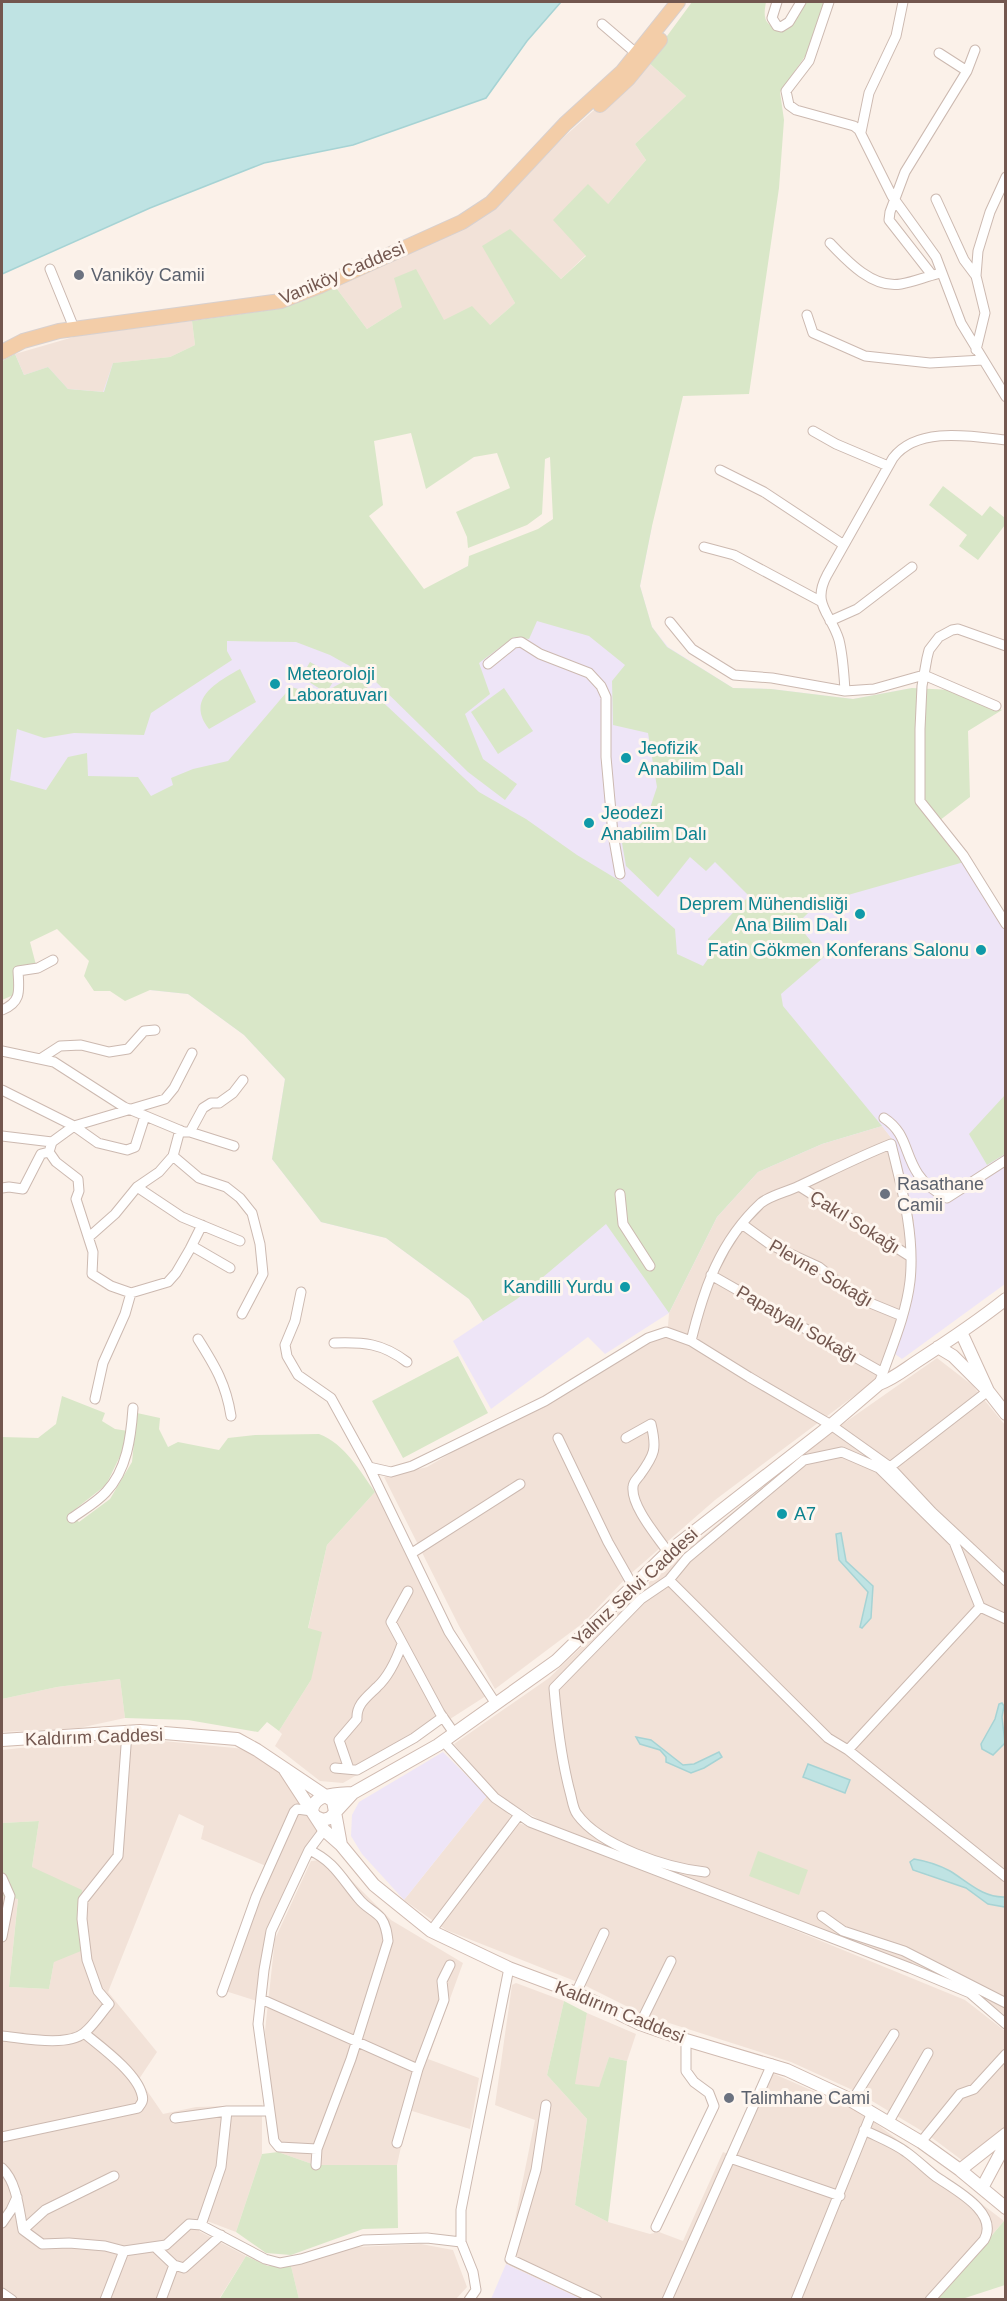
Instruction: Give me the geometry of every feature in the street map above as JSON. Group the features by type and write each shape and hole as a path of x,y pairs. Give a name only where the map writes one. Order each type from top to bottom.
{"main road":[{"name":"Vaniköy Caddesi","path":"2,352 45,334 74,328 268,304 304,293 473,216 507,187 544,145 622,72 678,2"},
{"name":"Vaniköy Caddesi","path":"544,145 599,105 628,79 688,2"}],"street":[{"path":"777,2 772,18 777,26 781,27 789,22 801,2"},
{"path":"829,2 809,61 788,87 789,105 796,110 854,126 861,132 895,201 931,248 955,310 1005,397"},
{"path":"861,132 869,93 896,36 903,2"},
{"path":"602,24 637,54"},
{"path":"932,275 889,220 905,172 967,71 975,50"},
{"path":"939,53 967,71"},
{"path":"976,350 984,313 976,276 978,251 990,212 1005,177"},
{"path":"936,199 964,260 976,276"},
{"path":"830,243 848,262 887,284 900,284 942,273"},
{"path":"50,268 74,328"},
{"path":"807,315 813,333 865,356 930,363 983,360"},
{"path":"813,431 836,444 888,466"},
{"path":"845,691 841,648 820,601 820,594 824,581 888,466 901,449 922,439 962,437 1005,441"},
{"path":"720,470 764,492 844,545"},
{"path":"704,546 734,555 820,601"},
{"path":"830,621 858,609 912,567"},
{"path":"670,622 692,649 734,675 772,678 845,691 874,689 924,675 996,706"},
{"path":"1005,646 965,631 952,630 939,637 929,650 924,675 920,729 920,801 963,855 1005,924"},
{"path":"488,664 514,643 521,642 540,654 589,674 601,686 606,698 606,757 613,834 620,874"},
{"path":"2,1010 11,1006 19,993 18,971 38,968 53,960"},
{"path":"39,1059 60,1046 81,1045 109,1052 128,1049 144,1031 155,1030"},
{"path":"2,1052 54,1062 130,1110 185,1131 234,1146"},
{"path":"2,1188 23,1189 41,1154 74,1126 165,1099 174,1088 192,1053"},
{"path":"88,1237 115,1214 137,1187 159,1172 173,1156 185,1131 203,1107 211,1103 219,1103 233,1093 243,1080"},
{"path":"2,1090 74,1126 98,1143 131,1150 135,1147 145,1116"},
{"path":"884,1118 895,1125 917,1174 931,1189 947,1198 1005,1160"},
{"path":"2,1136 50,1147"},
{"path":"691,1341 700,1302 720,1254 742,1224 763,1201 800,1186 848,1161 891,1144 910,1229 910,1282 902,1317 881,1378"},
{"path":"50,1147 56,1162 78,1179 79,1191 76,1199 93,1252 92,1274 111,1286 131,1293 168,1282 176,1274 202,1225"},
{"path":"173,1156 199,1178 226,1187 240,1198 252,1213 260,1244 263,1274 242,1314"},
{"name":"Çakıl Sokağı","path":"800,1186 911,1257"},
{"path":"137,1187 182,1217 240,1241"},
{"path":"620,1194 623,1224 650,1266"},
{"name":"Plevne Sokağı","path":"742,1224 771,1245 819,1267 858,1298 902,1317"},
{"path":"192,1246 230,1268"},
{"name":"Papatyalı Sokağı","path":"711,1275 881,1378"},
{"path":"301,1292 295,1321 285,1345 287,1356 298,1375 331,1398 369,1467 449,1632 496,1704"},
{"path":"95,1399 103,1363 131,1293"},
{"name":"Yalnız Selvi Caddesi","path":"353,1793 443,1742 556,1661 668,1552 831,1425 881,1378 889,1380 962,1332 1005,1299"},
{"path":"369,1467 392,1472 412,1466 545,1401 648,1338 666,1332 691,1341 831,1425 890,1467 932,1512 1005,1581"},
{"path":"962,1332 988,1391"},
{"path":"198,1339 218,1369 228,1394 231,1416"},
{"path":"334,1343 358,1342 378,1345 407,1362"},
{"path":"938,1347 953,1356 988,1391 1005,1414"},
{"path":"890,1467 988,1391"},
{"path":"72,1518 106,1492 120,1471 131,1439 134,1408"},
{"path":"626,1438 651,1424 656,1445 652,1459 635,1481 633,1489 640,1512 668,1552"},
{"path":"558,1437 608,1542 633,1586"},
{"path":"705,1872 672,1866 614,1843 592,1829 576,1813 566,1775 557,1723 554,1688 641,1599 669,1580 687,1558 804,1460 842,1452 879,1468 954,1542 980,1606 1005,1619"},
{"path":"412,1553 520,1484"},
{"path":"669,1580 828,1738 848,1750 1005,1877"},
{"path":"408,1591 391,1622 454,1733"},
{"path":"848,1750 980,1606"},
{"path":"348,1769 339,1740 357,1719 357,1711 370,1691 378,1687 398,1655 402,1644"},
{"path":"335,1768 357,1770 414,1738 443,1717"},
{"name":"Kaldırım Caddesi","path":"2,1740 140,1731 237,1739 327,1797"},
{"path":"2,2036 56,2041 74,2038 84,2033 109,2004 98,1991 87,1960 82,1919 83,1900 118,1856 127,1732"},
{"path":"443,1742 495,1798 530,1822 970,1993 1005,2024"},
{"name":"Kaldırım Caddesi","path":"285,1770 324,1830 341,1845 374,1885 430,1931 509,1968 576,1993 640,2024 686,2040 772,2064 852,2101 921,2142 960,2170 1005,2208"},
{"path":"314,1814 316,1800 353,1793"},
{"path":"222,1992 256,1896 294,1812 297,1809 327,1820 353,1793"},
{"path":"327,1797 333,1801 335,1812"},
{"name":"Kaldırım Caddesi","path":"335,1812 341,1845"},
{"path":"430,1931 519,1815"},
{"path":"317,2149 279,2147 274,2141 258,2024 271,1931 309,1850 324,1830"},
{"path":"309,1850 322,1855 336,1868 361,1901 381,1919 387,1929 388,1941 356,2043 317,2149 316,2165"},
{"path":"2,1881 10,1896 2,1937"},
{"path":"822,1916 843,1930 904,1951 1005,2004"},
{"path":"576,1993 604,1934"},
{"path":"640,2024 671,1961"},
{"path":"397,2143 418,2069 444,2000 442,1982 450,1965"},
{"path":"469,2300 476,2290 473,2272 461,2242 461,2210 509,1968"},
{"path":"261,2000 418,2069"},
{"path":"2,2138 45,2126 101,2117 138,2108 142,2095 135,2081 110,2054 84,2033"},
{"path":"852,2101 894,2034"},
{"path":"656,2227 714,2106 709,2093 694,2082 686,2072 686,2040"},
{"path":"888,2123 928,2053"},
{"path":"921,2142 960,2094 974,2089 1005,2054"},
{"path":"667,2300 772,2064"},
{"path":"546,2105 536,2170 510,2259 597,2300"},
{"path":"175,2118 227,2111 269,2111"},
{"path":"201,2225 221,2167 227,2111"},
{"path":"796,2300 840,2196 872,2112"},
{"path":"864,2130 904,2150 935,2176 972,2200 987,2223 988,2233 984,2240 930,2300"},
{"path":"960,2170 1005,2134"},
{"path":"982,2188 1005,2143"},
{"path":"730,2158 840,2196"},
{"path":"2,2168 7,2172 17,2196 23,2230 42,2244 69,2243 105,2246 124,2251 155,2247 170,2242 189,2224 201,2225 265,2259 280,2263 363,2240 427,2238 461,2242"},
{"path":"23,2230 45,2210 114,2176"},
{"path":"2,2223 17,2196"},
{"path":"155,2247 174,2265 184,2268 221,2235"},
{"path":"105,2300 124,2251"},
{"path":"161,2300 174,2265"},
{"path":"2,2293 12,2300"}],"shaded area":[{"path":"648,62 686,96 635,144 646,160 608,204 554,220 586,255 561,279 510,230 483,246 515,303 490,325 444,320 402,307 367,329 334,285 481,217 518,185 565,136"},
{"path":"192,321 195,345 170,357 114,363 104,392 68,389 48,368 24,375 15,354 77,336"},
{"path":"15,354 24,375 48,367 68,389 103,392 113,363 424,590 468,566 652,526 640,586 652,627 668,647 733,688 771,689 853,699 912,688 916,808 964,862 1005,929 1005,1284 902,1359 888,1349 901,1316 914,1220 892,1139 882,1126 822,1144 758,1172 717,1217 669,1313 605,1354 588,1337 491,1409 453,1341 483,1321 469,1299 386,1238 321,1222 272,1159 285,1079 244,1035 188,994 120,987 82,931 2,893 2,361"},
{"path":"882,1126 892,1139 914,1220 901,1316 878,1378 715,1500 628,1576 583,1623 495,1689 459,1626 384,1477 427,1467 664,1329 668,1326 669,1313 717,1217 758,1172 822,1144"},
{"path":"937,1358 972,1385 1005,1425 1005,2015 974,1991 550,1826 497,1795 454,1744 549,1678 665,1567 830,1433"},
{"path":"375,1492 489,1694 422,1737 343,1783 320,1781 275,1746 282,1734 279,1731 311,1680 308,1629 327,1545"},
{"path":"120,1679 125,1718 79,1728 2,1732 2,1699 57,1687"},
{"path":"122,1737 245,1749 280,1773 318,1831 268,1932 257,2001 219,1989 266,1866 201,1839 204,1826 179,1814 108,1992 157,2052 139,2079 163,2114 196,2107 262,2105 262,2154 236,2232 199,2218 199,2231 246,2256 219,2299 2,2299 2,1896 18,1898 9,1987 49,1989 54,1962 32,1867 39,1821 2,1823 2,1750"},
{"path":"443,1752 487,1796 404,1900 362,1854 351,1836 352,1815 359,1802"},
{"path":"487,1796 519,1823 758,1915 965,2000 1005,2031 1005,2126 967,2164 927,2134 857,2092 791,2062 644,2015 580,1983 446,1930 404,1900"},
{"path":"330,1859 391,1920 463,1963 428,2059 479,2078 470,2129 409,2110 397,2165 315,2165 278,2152 273,2132 265,2031 275,1939 311,1861"},
{"path":"516,1983 564,2001 547,2075 587,2119 575,2205 608,2222 650,2234 659,2232 683,2241 723,2152 735,2157 772,2073 861,2112 1004,2221 937,2299 581,2299 506,2264 535,2120 495,2105 512,1985"},
{"path":"587,2013 636,2034 627,2061 609,2057 599,2088 574,2084"},
{"path":"421,2244 453,2250 467,2287 456,2299 299,2299 291,2266 356,2247"},
{"path":"506,2264 581,2299 491,2299"}],"green space":[{"path":"692,2 766,2 766,20 771,26 781,30 791,24 806,2 825,2 811,48 780,92 784,120 779,188 749,394 683,396 640,586 652,627 667,647 733,688 771,689 853,699 912,688 952,690 1002,710 968,731 970,797 935,824 964,862 848,895 824,912 811,910 797,924 824,957 781,994 783,1006 882,1126 822,1144 758,1172 717,1217 669,1313 606,1224 517,1299 483,1321 469,1299 386,1238 321,1222 272,1159 285,1079 244,1035 188,994 150,990 125,1001 110,991 94,991 84,976 89,961 57,929 30,942 36,965 19,968 18,993 2,1000 2,361 15,354 24,375 48,367 68,389 104,392 113,363 170,357 195,345 192,321 278,309 334,285 367,329 402,307 394,278 416,269 444,320 472,306 490,325 515,303 482,246 510,229 561,279 586,256 553,220 588,184 608,204 646,160 635,144 686,96 648,62","holes":["411,433 426,489 474,457 497,453 510,488 456,512 467,537 468,548 527,525 542,514 545,459 550,457 553,519 538,529 469,556 468,566 424,589 369,516 383,505 374,441","537,621 589,636 625,665 612,681 613,725 648,733 657,787 647,817 622,843 626,866 658,897 690,857 706,871 715,862 749,896 708,939 710,956 703,966 677,954 675,929 620,881 577,855 526,819 479,792 357,678 332,668 343,682 328,690 336,677 310,662 301,677 325,692 320,695 291,687 228,761 193,769 171,778 173,785 151,796 138,777 88,776 87,753 68,757 46,790 10,780 17,729 44,738 74,733 144,735 151,713 232,660 227,651 227,641 296,642 330,655 373,679 468,772 505,800 517,784 483,759 465,714 490,694 479,663 514,637 529,639"]},
{"path":"943,486 982,516 990,506 1005,518 1005,525 978,560 959,546 967,535 929,505"},
{"path":"240,669 256,702 209,729 202,718 200,709 202,700 214,686"},
{"path":"504,688 533,731 498,754 471,712"},
{"path":"1005,1095 1005,1154 987,1165 969,1134"},
{"path":"458,1356 488,1413 403,1458 372,1401"},
{"path":"62,1396 105,1413 102,1421 115,1429 128,1431 123,1450 106,1485 69,1514 79,1522 110,1499 132,1462 137,1413 160,1418 159,1429 168,1447 178,1442 219,1450 228,1438 255,1435 319,1434 337,1444 344,1451 375,1492 327,1545 308,1628 322,1632 311,1680 279,1731 267,1722 258,1732 188,1720 125,1718 120,1679 57,1687 2,1699 2,1437 38,1438 56,1424"},
{"path":"39,1821 32,1867 82,1890 81,1951 54,1962 49,1989 9,1987 18,1899 2,1896 2,1823"},
{"path":"758,1851 808,1870 799,1895 749,1876"},
{"path":"564,2001 587,2013 575,2084 599,2087 609,2057 627,2061 608,2222 575,2205 587,2119 547,2075"},
{"path":"278,2152 315,2165 397,2165 398,2228 363,2229 291,2255 266,2253 236,2232 262,2154"},
{"path":"1004,2221 1006,2223 1005,2285 962,2299 937,2300"},
{"path":"246,2256 268,2266 291,2266 299,2299 219,2300"}],"water":[{"path":"2,2 561,2 527,41 486,98 353,145 264,163 150,208 2,274"},
{"path":"841,1533 846,1561 873,1586 871,1618 862,1628 860,1627 868,1592 839,1560 836,1534"},
{"path":"1002,1703 1005,1743 993,1755 982,1749 981,1744 995,1719 999,1704"},
{"path":"636,1737 651,1740 683,1765 694,1764 719,1752 722,1757 691,1773 666,1762 666,1757 660,1750 640,1744"},
{"path":"808,1764 850,1780 845,1793 803,1777"},
{"path":"914,1859 946,1869 990,1895 1005,1897 1005,1907 988,1904 966,1888 913,1870 910,1862"}],"place":[{"name":"Vaniköy Camii","path":"79,275"},
{"name":"Meteoroloji Laboratuvarı","path":"275,684"},
{"name":"Jeofizik Anabilim Dalı","path":"626,758"},
{"name":"Jeodezi Anabilim Dalı","path":"589,823"},
{"name":"Deprem Mühendisliği Ana Bilim Dalı","path":"860,914"},
{"name":"Fatin Gökmen Konferans Salonu","path":"981,950"},
{"name":"Rasathane Camii","path":"885,1194"},
{"name":"Kandilli Yurdu","path":"625,1287"},
{"name":"A7","path":"782,1514"},
{"name":"Talimhane Cami","path":"729,2098"}]}
